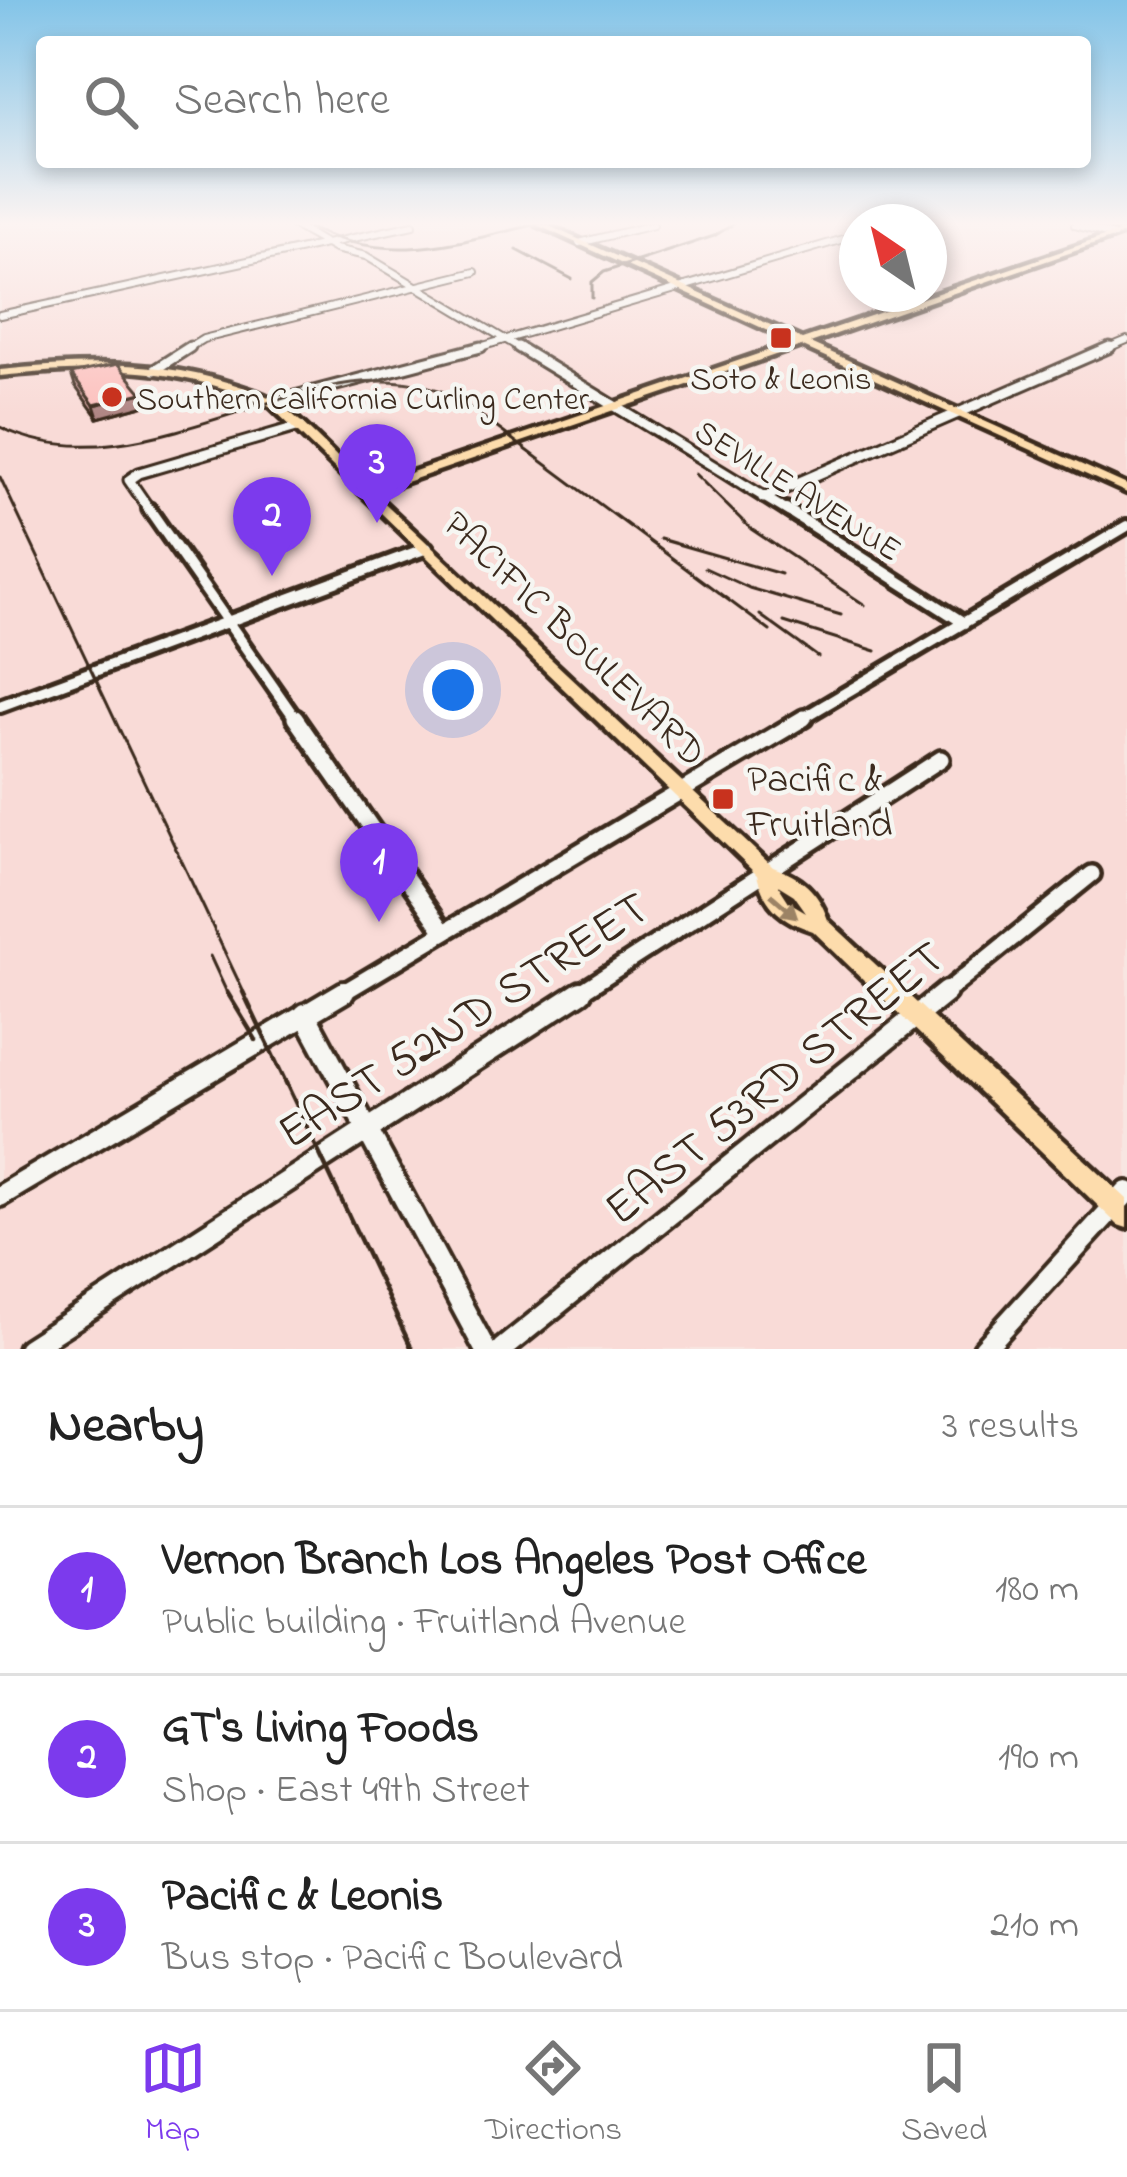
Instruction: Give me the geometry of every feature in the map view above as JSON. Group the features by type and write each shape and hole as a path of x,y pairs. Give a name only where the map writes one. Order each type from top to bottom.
{"main road":[{"path":"679,288 1127,489"},
{"path":"368,491 965,288"},
{"name":"PACIFIC BOULEVARD","path":"0,373 69,368 154,370 222,382 272,402 766,872 768,894 794,919 819,924 1123,1204"}],"street":[{"path":"0,315 124,288"},
{"path":"154,370 203,339 409,288"},
{"name":"SEVILLE AVENUE","path":"420,288 964,623"},
{"path":"272,402 510,340 679,288"},
{"path":"763,497 1127,340"},
{"path":"300,426 139,472 130,477 130,483 444,932"},
{"path":"0,1196 1127,526"},
{"path":"0,706 427,548"},
{"name":"EAST 52ND STREET","path":"28,1349 941,759"},
{"name":"EAST 53RD STREET","path":"502,1349 1092,874"},
{"path":"305,1014 485,1349"},
{"path":"984,1349 1123,1204"}],"shaded area":[{"path":"0,288 839,288 839,312 947,312 947,288 1127,288 1127,1349 0,1349"}],"building":[{"path":"118,364 142,393 94,405 71,374"}],"railway":[{"path":"592,288 592,298"},
{"path":"0,427 57,444 115,443 350,383 405,382 457,398 770,631"},
{"path":"651,434 943,619"},
{"path":"695,474 751,529 865,605"},
{"path":"0,477 245,995"},
{"path":"660,539 781,574"},
{"path":"705,568 749,588 841,615"},
{"path":"760,615 818,657"},
{"path":"784,622 876,651"},
{"path":"210,956 228,995"},
{"path":"227,992 256,1040"},
{"path":"243,992 412,1349"}],"place":[{"name":"Soto & Leonis","path":"781,338"},
{"name":"Southern California Curling Center","path":"112,397"},
{"name":"Pacific & Leonis","path":"377,523"},
{"name":"GT's Living Foods","path":"272,576"},
{"name":"Pacific & Fruitland","path":"723,799"},
{"name":"Vernon Branch Los Angeles Post Office","path":"379,922"}]}
